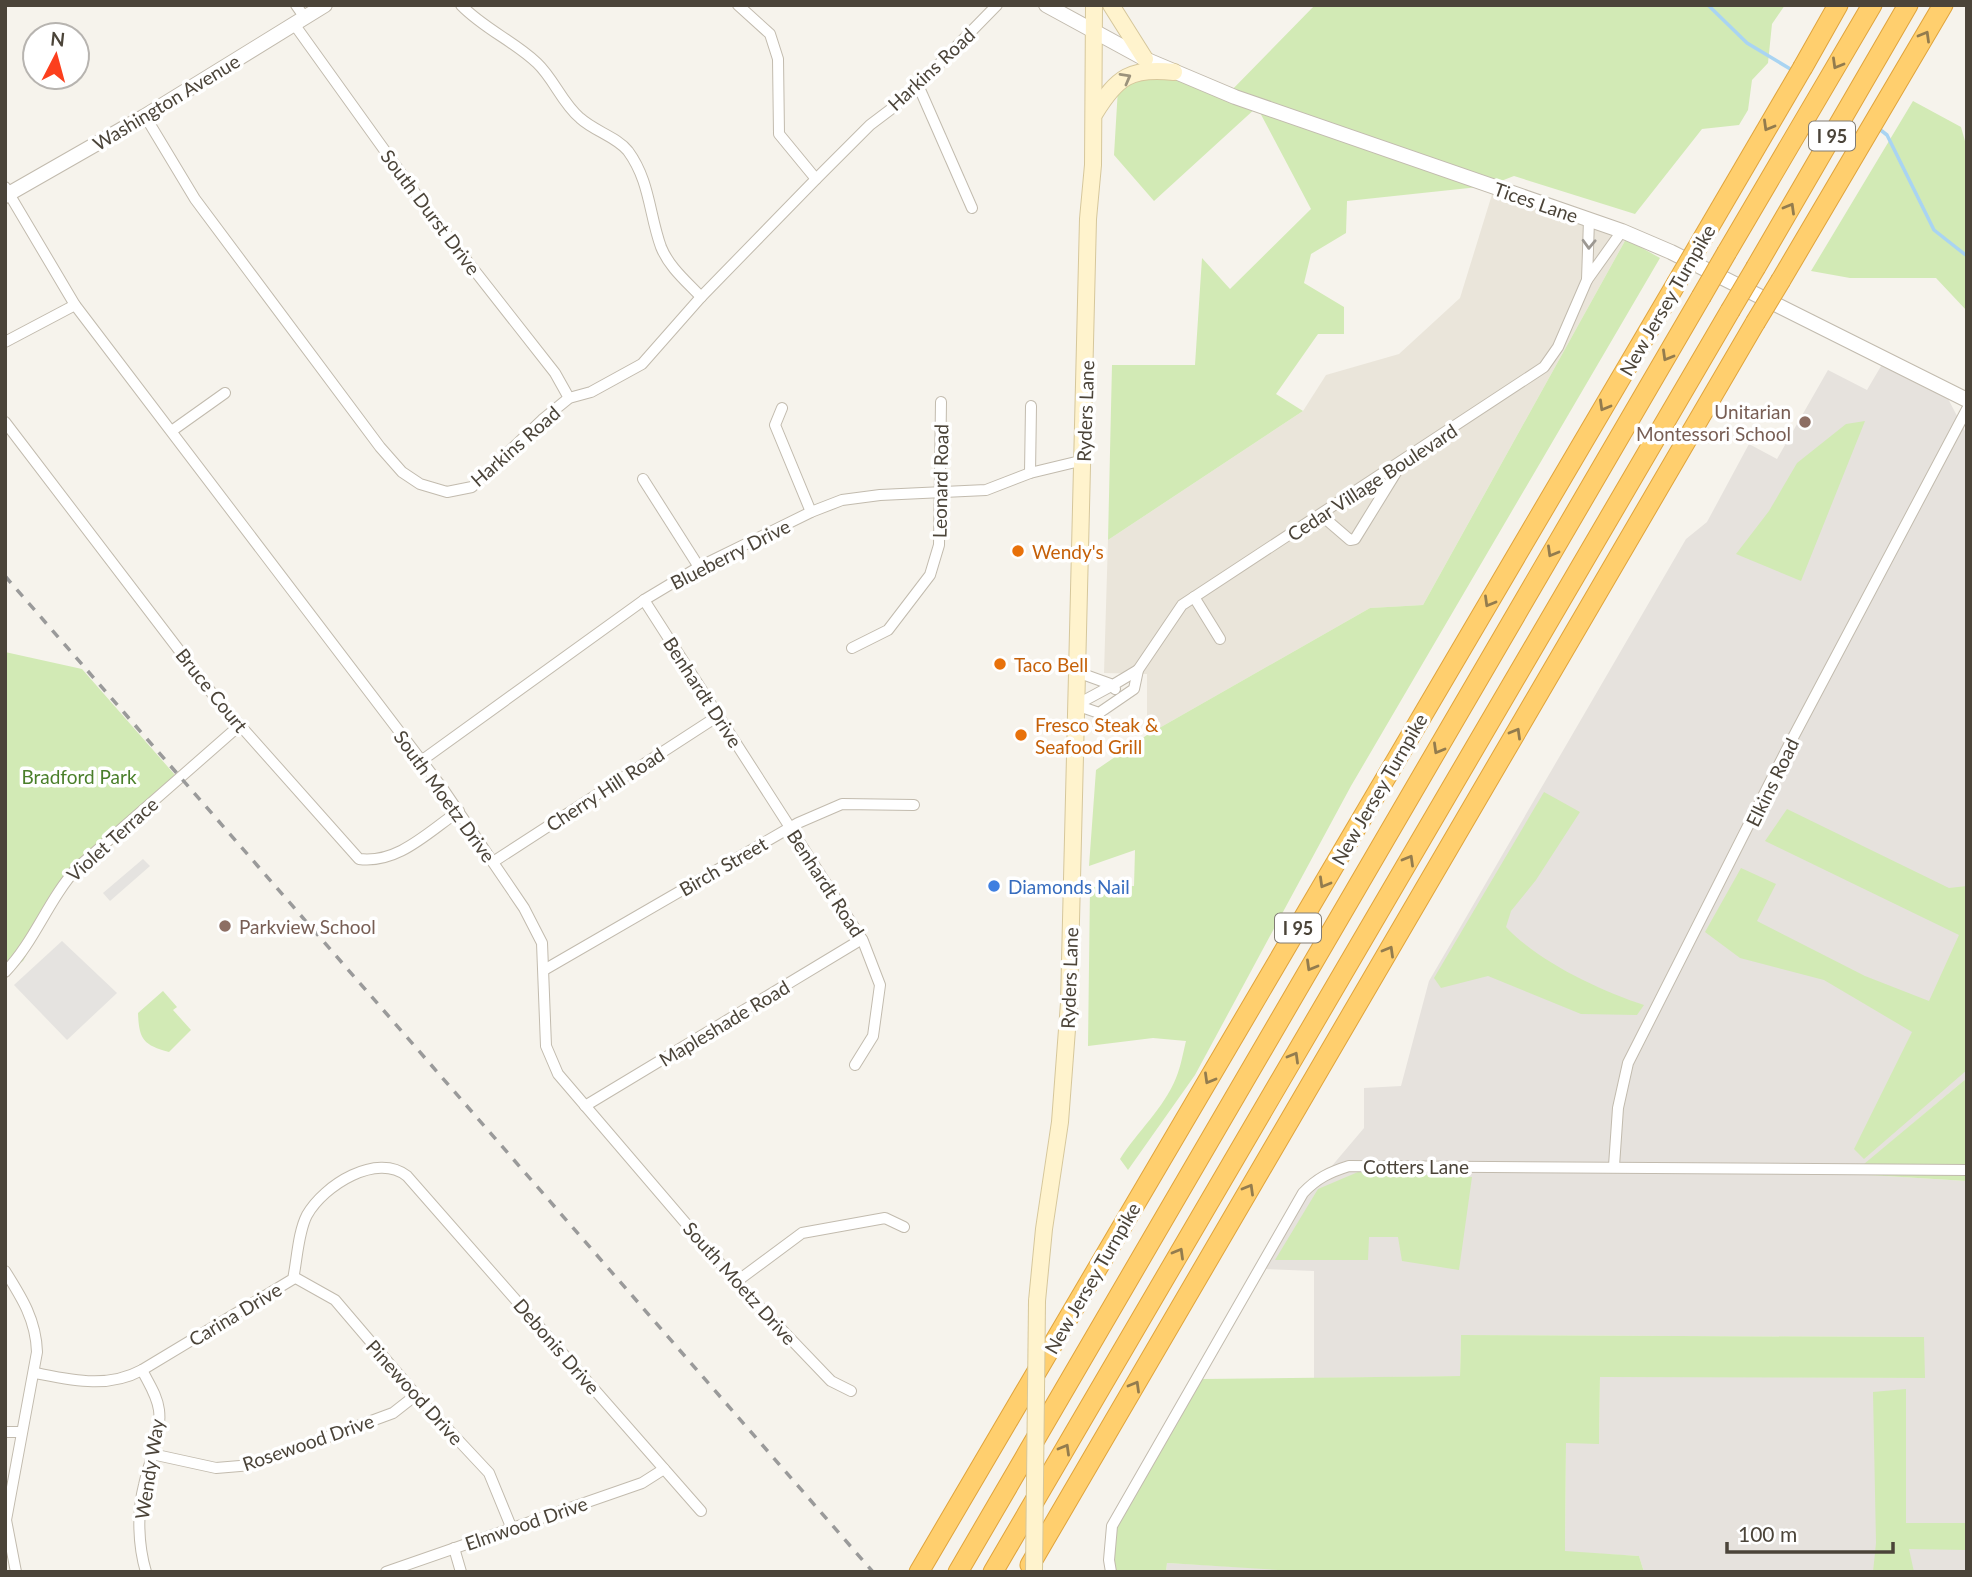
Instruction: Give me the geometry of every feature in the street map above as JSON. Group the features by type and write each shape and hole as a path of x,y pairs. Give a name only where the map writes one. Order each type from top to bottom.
{"highway":[{"name":"New Jersey Turnpike","path":"919,1572 1839,5"},
{"name":"New Jersey Turnpike","path":"958,1572 1872,5"},
{"name":"I 95","path":"993,1572 1908,5"},
{"name":"I 95","path":"1026,1572 1943,5"}],"main road":[{"name":"Ryders Lane","path":"1034,1572 1038,1301 1044,1229 1065,1075 1084,460 1088,219 1094,115 1094,5"},
{"path":"1111,5 1145,58"},
{"path":"1094,115 1109,91 1128,76 1151,70 1174,72"}],"street":[{"name":"Washington Avenue","path":"7,192 145,116 298,16 325,5"},
{"path":"461,5 489,30 521,48 541,66 561,99 581,119 626,148 647,187 661,246 669,263 701,297"},
{"path":"738,5 770,34 778,59 779,134 816,179"},
{"name":"Harkins Road","path":"145,116 195,199 380,447 402,472 420,484 447,492 472,487 569,398 591,392 642,365 701,297 816,179 870,125 918,85 997,5"},
{"path":"1046,5 1094,31"},
{"name":"South Durst Drive","path":"298,16 431,215 555,373 569,398"},
{"name":"Tices Lane","path":"1094,31 1174,72 1248,101 1622,231 1671,252 1967,400"},
{"path":"918,85 972,208"},
{"name":"South Moetz Drive","path":"7,192 75,305 173,430 459,811 524,908 542,943 546,1046 558,1074 736,1282 831,1381 852,1391"},
{"name":"Cedar Village Boulevard","path":"1587,280 1589,220"},
{"name":"Cedar Village Boulevard","path":"1121,701 1134,689 1138,670 1174,614 1194,597 1544,368 1558,347 1587,280 1622,231"},
{"path":"5,342 75,305"},
{"path":"173,430 225,393"},
{"name":"Leonard Road","path":"852,648 888,630 930,575 939,545 942,402"},
{"path":"1030,472 1031,406"},
{"path":"782,408 775,425 811,512"},
{"name":"Elkins Road","path":"1614,1167 1618,1108 1628,1063 1788,747 1967,409"},
{"name":"Bruce Court","path":"5,422 240,725 359,859 376,861 393,857 459,811"},
{"name":"Blueberry Drive","path":"421,761 643,600 699,567 811,512 842,500 880,495 940,495 986,490 1030,472 1084,460"},
{"path":"1321,515 1350,540 1355,539 1402,462"},
{"path":"643,479 699,567"},
{"path":"1194,597 1220,639"},
{"name":"Benhardt Drive","path":"643,600 762,784"},
{"name":"Cedar Village Boulevard","path":"1076,705 1138,670"},
{"path":"1076,705 1098,713 1121,701 1113,685 1077,672"},
{"name":"Cherry Hill Road","path":"493,862 718,716"},
{"name":"Violet Terrace","path":"5,972 36,933 59,888 77,868 240,725"},
{"name":"Benhardt Road","path":"762,784 862,939 880,985 873,1036 855,1065"},
{"name":"Birch Street","path":"544,970 790,828 842,804 914,805"},
{"name":"Mapleshade Road","path":"585,1107 862,939"},
{"name":"Carina Drive","path":"34,1373 98,1382 128,1378 293,1277 306,1216 334,1188 374,1166 397,1167 412,1181"},
{"name":"Cotters Lane","path":"1111,1572 1109,1560 1112,1527 1303,1193 1315,1180 1349,1166 1967,1170"},
{"name":"Debonis Drive","path":"412,1181 701,1511"},
{"path":"736,1282 802,1233 885,1218 904,1227"},
{"path":"5,1271 29,1309 36,1331 34,1373 20,1432 6,1520 16,1572"},
{"name":"Pinewood Drive","path":"293,1277 335,1300 416,1395 489,1473 512,1529"},
{"name":"Wendy Way","path":"142,1370 155,1395 159,1412 143,1488 140,1517 140,1542 146,1572"},
{"name":"Rosewood Drive","path":"152,1454 216,1468 252,1465 393,1413 416,1395"},
{"path":"5,1432 20,1432"},
{"name":"Elmwood Drive","path":"386,1572 642,1483 664,1469"},
{"path":"453,1548 461,1572"}],"shaded area":[{"path":"1494,188 1626,239 1423,605 1370,608 1147,735 1147,674 1104,673 1108,540 1303,411 1326,375 1399,354 1460,298"},
{"path":"1884,361 1944,391 1967,435 1967,1078 1853,1174 1967,1181 1967,1572 1644,1572 1639,1556 1565,1552 1566,1443 1599,1443 1600,1376 1924,1378 1924,1337 1461,1335 1460,1376 1314,1378 1314,1271 1264,1269 1309,1193 1364,1128 1364,1088 1401,1086 1429,981 1686,539 1707,522 1749,444 1777,459 1828,370 1867,390"},
{"path":"143,859 150,866 110,901 103,893"},
{"path":"62,941 117,993 67,1040 14,985"},
{"path":"1167,1563 1311,1571 1311,1572 1166,1572"}],"green space":[{"path":"1315,5 1785,5 1772,24 1768,63 1752,80 1748,110 1739,125 1702,129 1635,214 1514,176 1488,186 1347,201 1346,233 1311,254 1304,283 1344,307 1344,334 1318,334 1276,394 1303,411 1108,540 1112,365 1195,365 1202,258 1230,289 1311,209 1257,107 1154,201 1114,155 1118,88 1162,69 1226,96"},
{"path":"1913,101 1961,127 1967,148 1967,311 1936,278 1850,278 1811,271"},
{"path":"1626,239 1660,258 1351,786 1195,1075 1128,1170 1120,1159 1171,1089 1186,1041 1153,1038 1088,1046 1090,887 1134,886 1135,850 1089,866 1096,770 1147,735 1370,608 1423,605"},
{"path":"1865,421 1801,581 1736,554 1769,511 1797,463 1846,424"},
{"name":"Bradford Park","path":"5,652 82,669 182,783 66,885 23,961 5,975"},
{"path":"1544,792 1580,812 1536,880 1511,911 1506,927 1552,963 1608,991 1644,1005 1637,1015 1581,1014 1488,976 1441,988 1434,978"},
{"path":"1787,809 1949,888 1967,886 1967,1070 1864,1159 1854,1149 1912,1032 1824,980 1740,958 1705,932 1741,868 1776,884 1757,921 1865,976 1929,1001 1959,935 1765,841"},
{"path":"163,991 177,1007 173,1010 191,1030 169,1052 153,1047 144,1040 138,1013"},
{"path":"1967,1078 1967,1181 1852,1174"},
{"path":"1358,1172 1472,1177 1459,1270 1402,1261 1398,1237 1369,1237 1368,1260 1275,1260 1318,1189"},
{"path":"1461,1335 1924,1337 1925,1378 1600,1377 1599,1444 1566,1443 1565,1551 1639,1556 1644,1572 1311,1572 1167,1563 1166,1572 1115,1572 1109,1537 1202,1379 1460,1376"},
{"path":"1906,1389 1906,1523 1967,1523 1967,1550 1909,1549 1914,1572 1873,1572 1876,1543 1873,1392"}],"waterway":[{"path":"1708,5 1747,43 1792,70"},
{"path":"1878,128 1887,135 1934,230 1967,256"}],"railway":[{"path":"5,576 873,1572"}],"place":[{"name":"Unitarian Montessori School","path":"1805,422"},
{"name":"Wendy's","path":"1018,551"},
{"name":"Taco Bell","path":"1000,664"},
{"name":"Fresco Steak & Seafood Grill","path":"1021,735"},
{"name":"Diamonds Nail","path":"994,886"},
{"name":"Parkview School","path":"225,926"}]}
